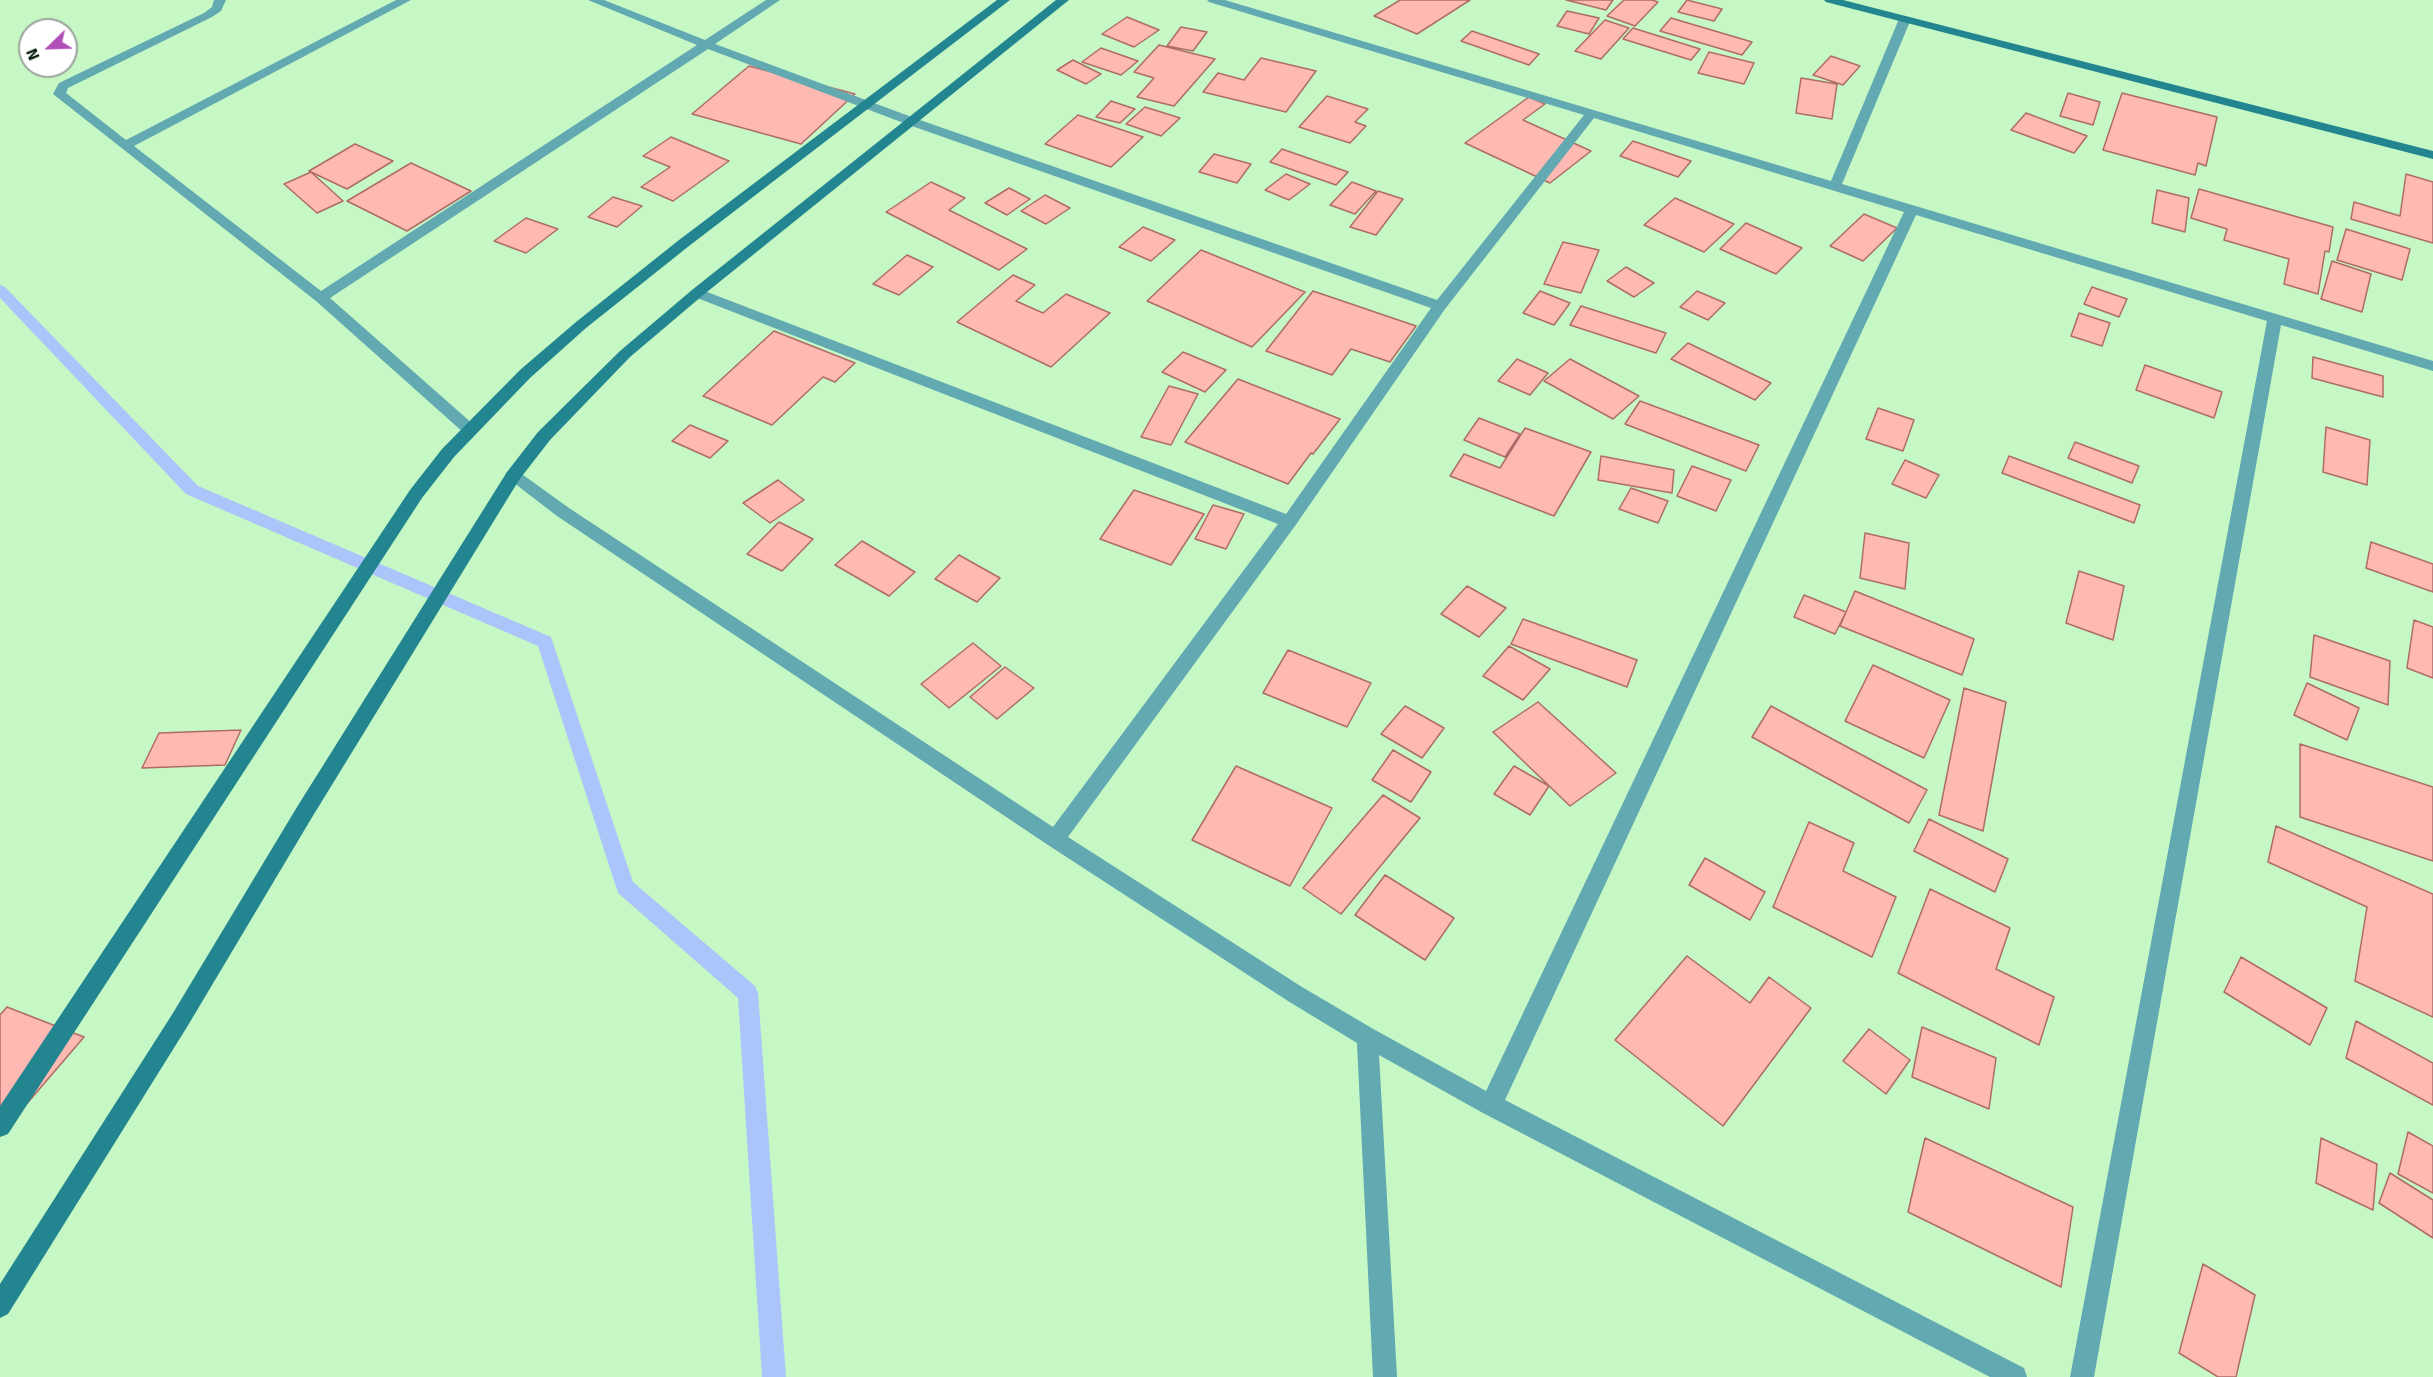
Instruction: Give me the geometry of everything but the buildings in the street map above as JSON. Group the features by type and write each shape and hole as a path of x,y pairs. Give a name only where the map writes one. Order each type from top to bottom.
{"main road":[{"path":"0,1126 416,494 469,429 581,324 1004,0"},
{"path":"0,1306 180,1020 304,813 513,476 544,436 625,354 697,292 913,122 1063,0"},
{"path":"1830,0 2433,155"}],"street":[{"path":"220,0 217,9 208,15 63,86 59,91 62,98 321,298 469,429"},
{"path":"125,146 405,0"},
{"path":"594,0 705,45 867,103 913,122 1440,306"},
{"path":"321,298 774,0"},
{"path":"1214,0 2433,366"},
{"path":"1835,186 1905,19"},
{"path":"1055,839 1289,522 1440,306 1592,113"},
{"path":"1491,1105 1912,210"},
{"path":"697,292 1289,522"},
{"path":"2082,1377 2275,318"},
{"path":"513,476 563,512 1055,839 1294,994 1491,1105 2015,1377"},
{"path":"1367,1037 1385,1377"}],"waterway":[{"path":"0,290 192,490 545,642 625,887 748,993 774,1377"}]}
